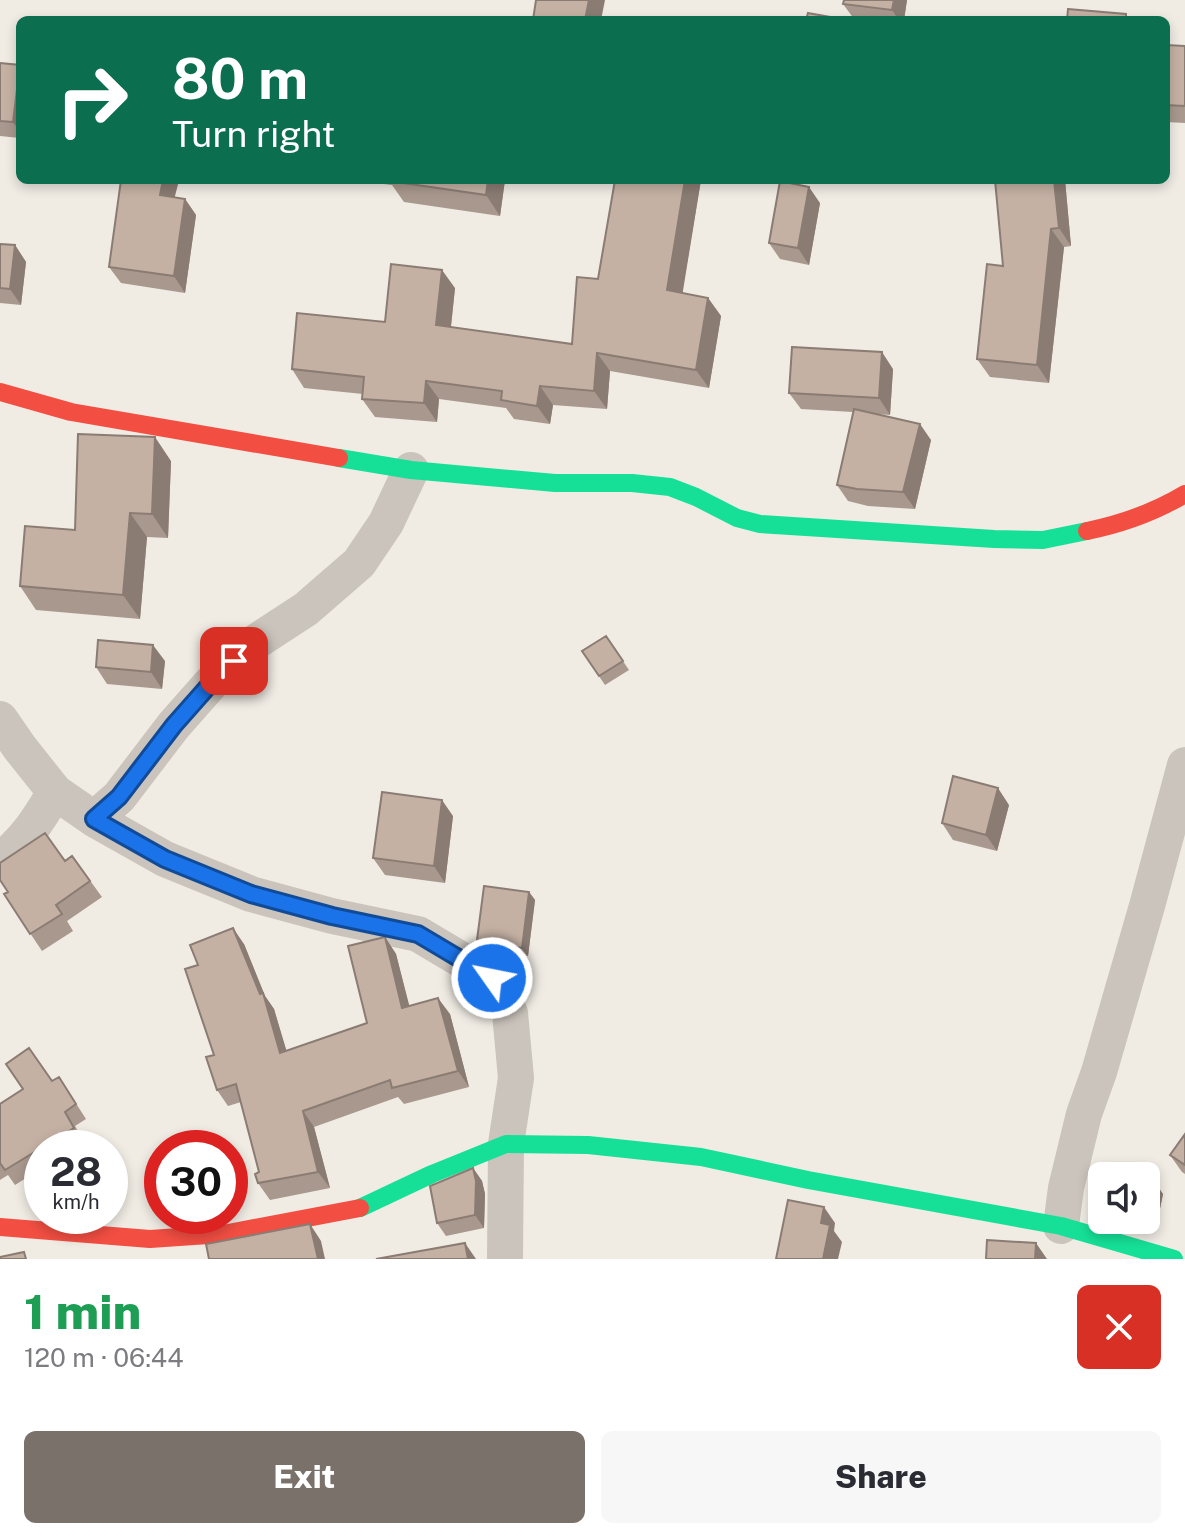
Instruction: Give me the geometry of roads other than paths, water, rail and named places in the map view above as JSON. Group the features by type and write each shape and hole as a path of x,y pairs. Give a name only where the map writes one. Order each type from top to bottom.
{"street":[{"path":"0,392 71,412 411,470 555,483 632,483 670,487 737,518 760,524 1043,540 1106,527 1165,506 1185,494"},
{"path":"94,819 119,797 174,725 212,682 257,641 306,609 359,563 386,523 411,470"},
{"path":"7,745 55,792 94,819 165,859 251,894 332,916 418,934 492,978 510,1013 516,1078 506,1144 505,1259"},
{"path":"1061,1226 1066,1188 1084,1114 1099,1072 1185,765"},
{"path":"0,861 20,844 55,792"},
{"path":"0,1227 150,1239 223,1234 364,1207 432,1174 506,1144 588,1145 701,1157 808,1180 1061,1226 1173,1259"}]}
